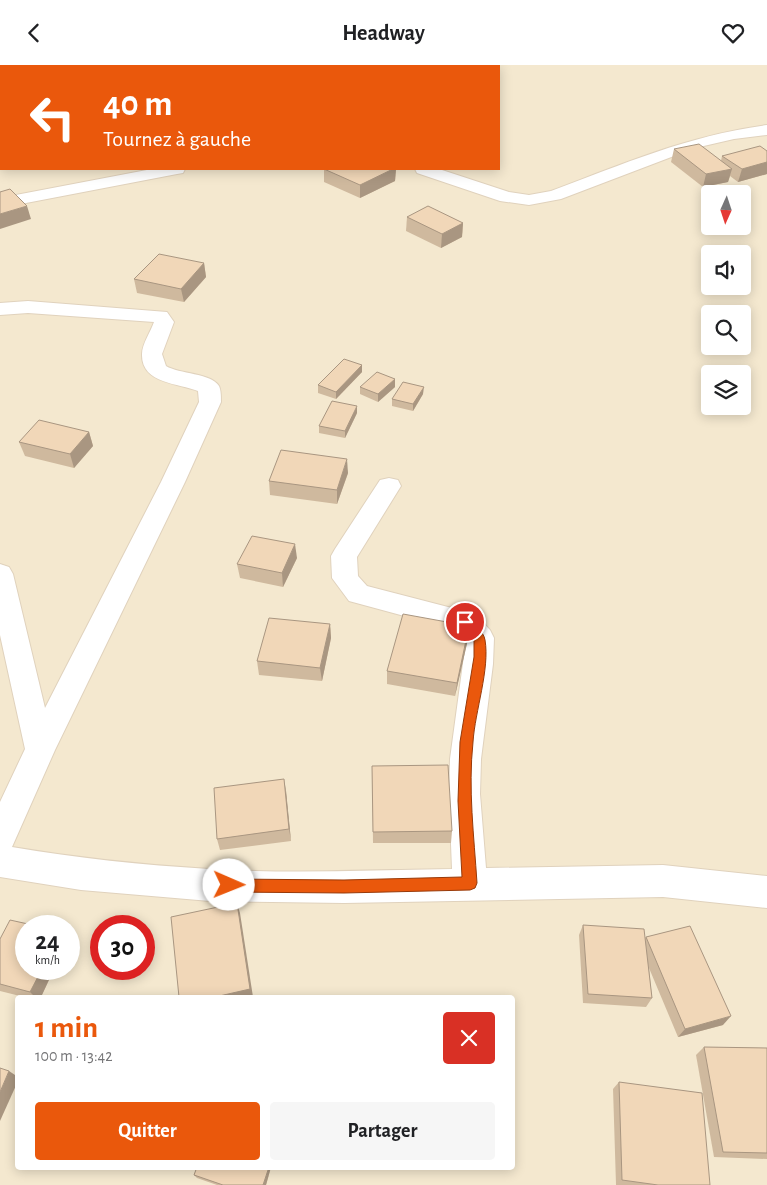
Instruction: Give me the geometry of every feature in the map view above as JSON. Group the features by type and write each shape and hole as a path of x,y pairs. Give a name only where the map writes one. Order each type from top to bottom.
{"street":[{"path":"426,170 506,197 529,200 555,195 689,145 734,134 767,130"},
{"path":"0,203 172,170"},
{"path":"0,309 28,307 160,316 164,322 152,354 156,369 167,376 191,380 209,388 210,402 174,482 40,749 0,837"},
{"path":"389,486 344,556 345,578 358,594 465,622 480,638 480,657 466,742 465,801 470,883"},
{"path":"0,575 40,749"},
{"path":"0,861 81,874 210,885 344,887 470,883 663,881 767,892"}],"shaded area":[{"path":"500,65 767,65 767,1185 0,1185 0,170 500,170"}],"building":[{"path":"699,144 732,169 706,174 674,149"},
{"path":"760,146 767,151 767,162 742,169 722,156"},
{"path":"326,170 391,170 360,185"},
{"path":"10,189 27,206 0,214 0,192"},
{"path":"428,206 463,223 442,234 407,217"},
{"path":"159,254 204,263 181,289 134,279"},
{"path":"344,359 362,365 336,392 318,385"},
{"path":"377,372 395,379 378,394 360,387"},
{"path":"403,382 424,387 413,404 392,399"},
{"path":"332,401 357,406 345,431 319,426"},
{"path":"39,420 89,432 70,454 19,442"},
{"path":"281,450 347,459 337,490 269,481"},
{"path":"252,536 295,544 282,573 237,564"},
{"path":"403,614 469,626 457,683 387,671"},
{"path":"269,618 330,624 320,668 257,661"},
{"path":"448,765 452,831 373,832 372,766"},
{"path":"284,779 289,829 217,839 214,788"},
{"path":"237,903 250,989 224,995 179,995 171,917"},
{"path":"10,920 15,921 15,980 36,980 30,992 0,984 0,939"},
{"path":"583,925 644,929 652,998 588,994"},
{"path":"690,926 731,1016 685,1029 646,937"},
{"path":"704,1047 767,1048 767,1153 723,1152"},
{"path":"0,1068 9,1071 0,1092"},
{"path":"619,1082 702,1093 710,1185 658,1185 622,1180"},
{"path":"196,1170 268,1170 263,1185 223,1185 194,1175"}],"route":[{"path":"229,885 344,887 470,883 465,801 466,742 480,657 480,638 465,622"}]}
